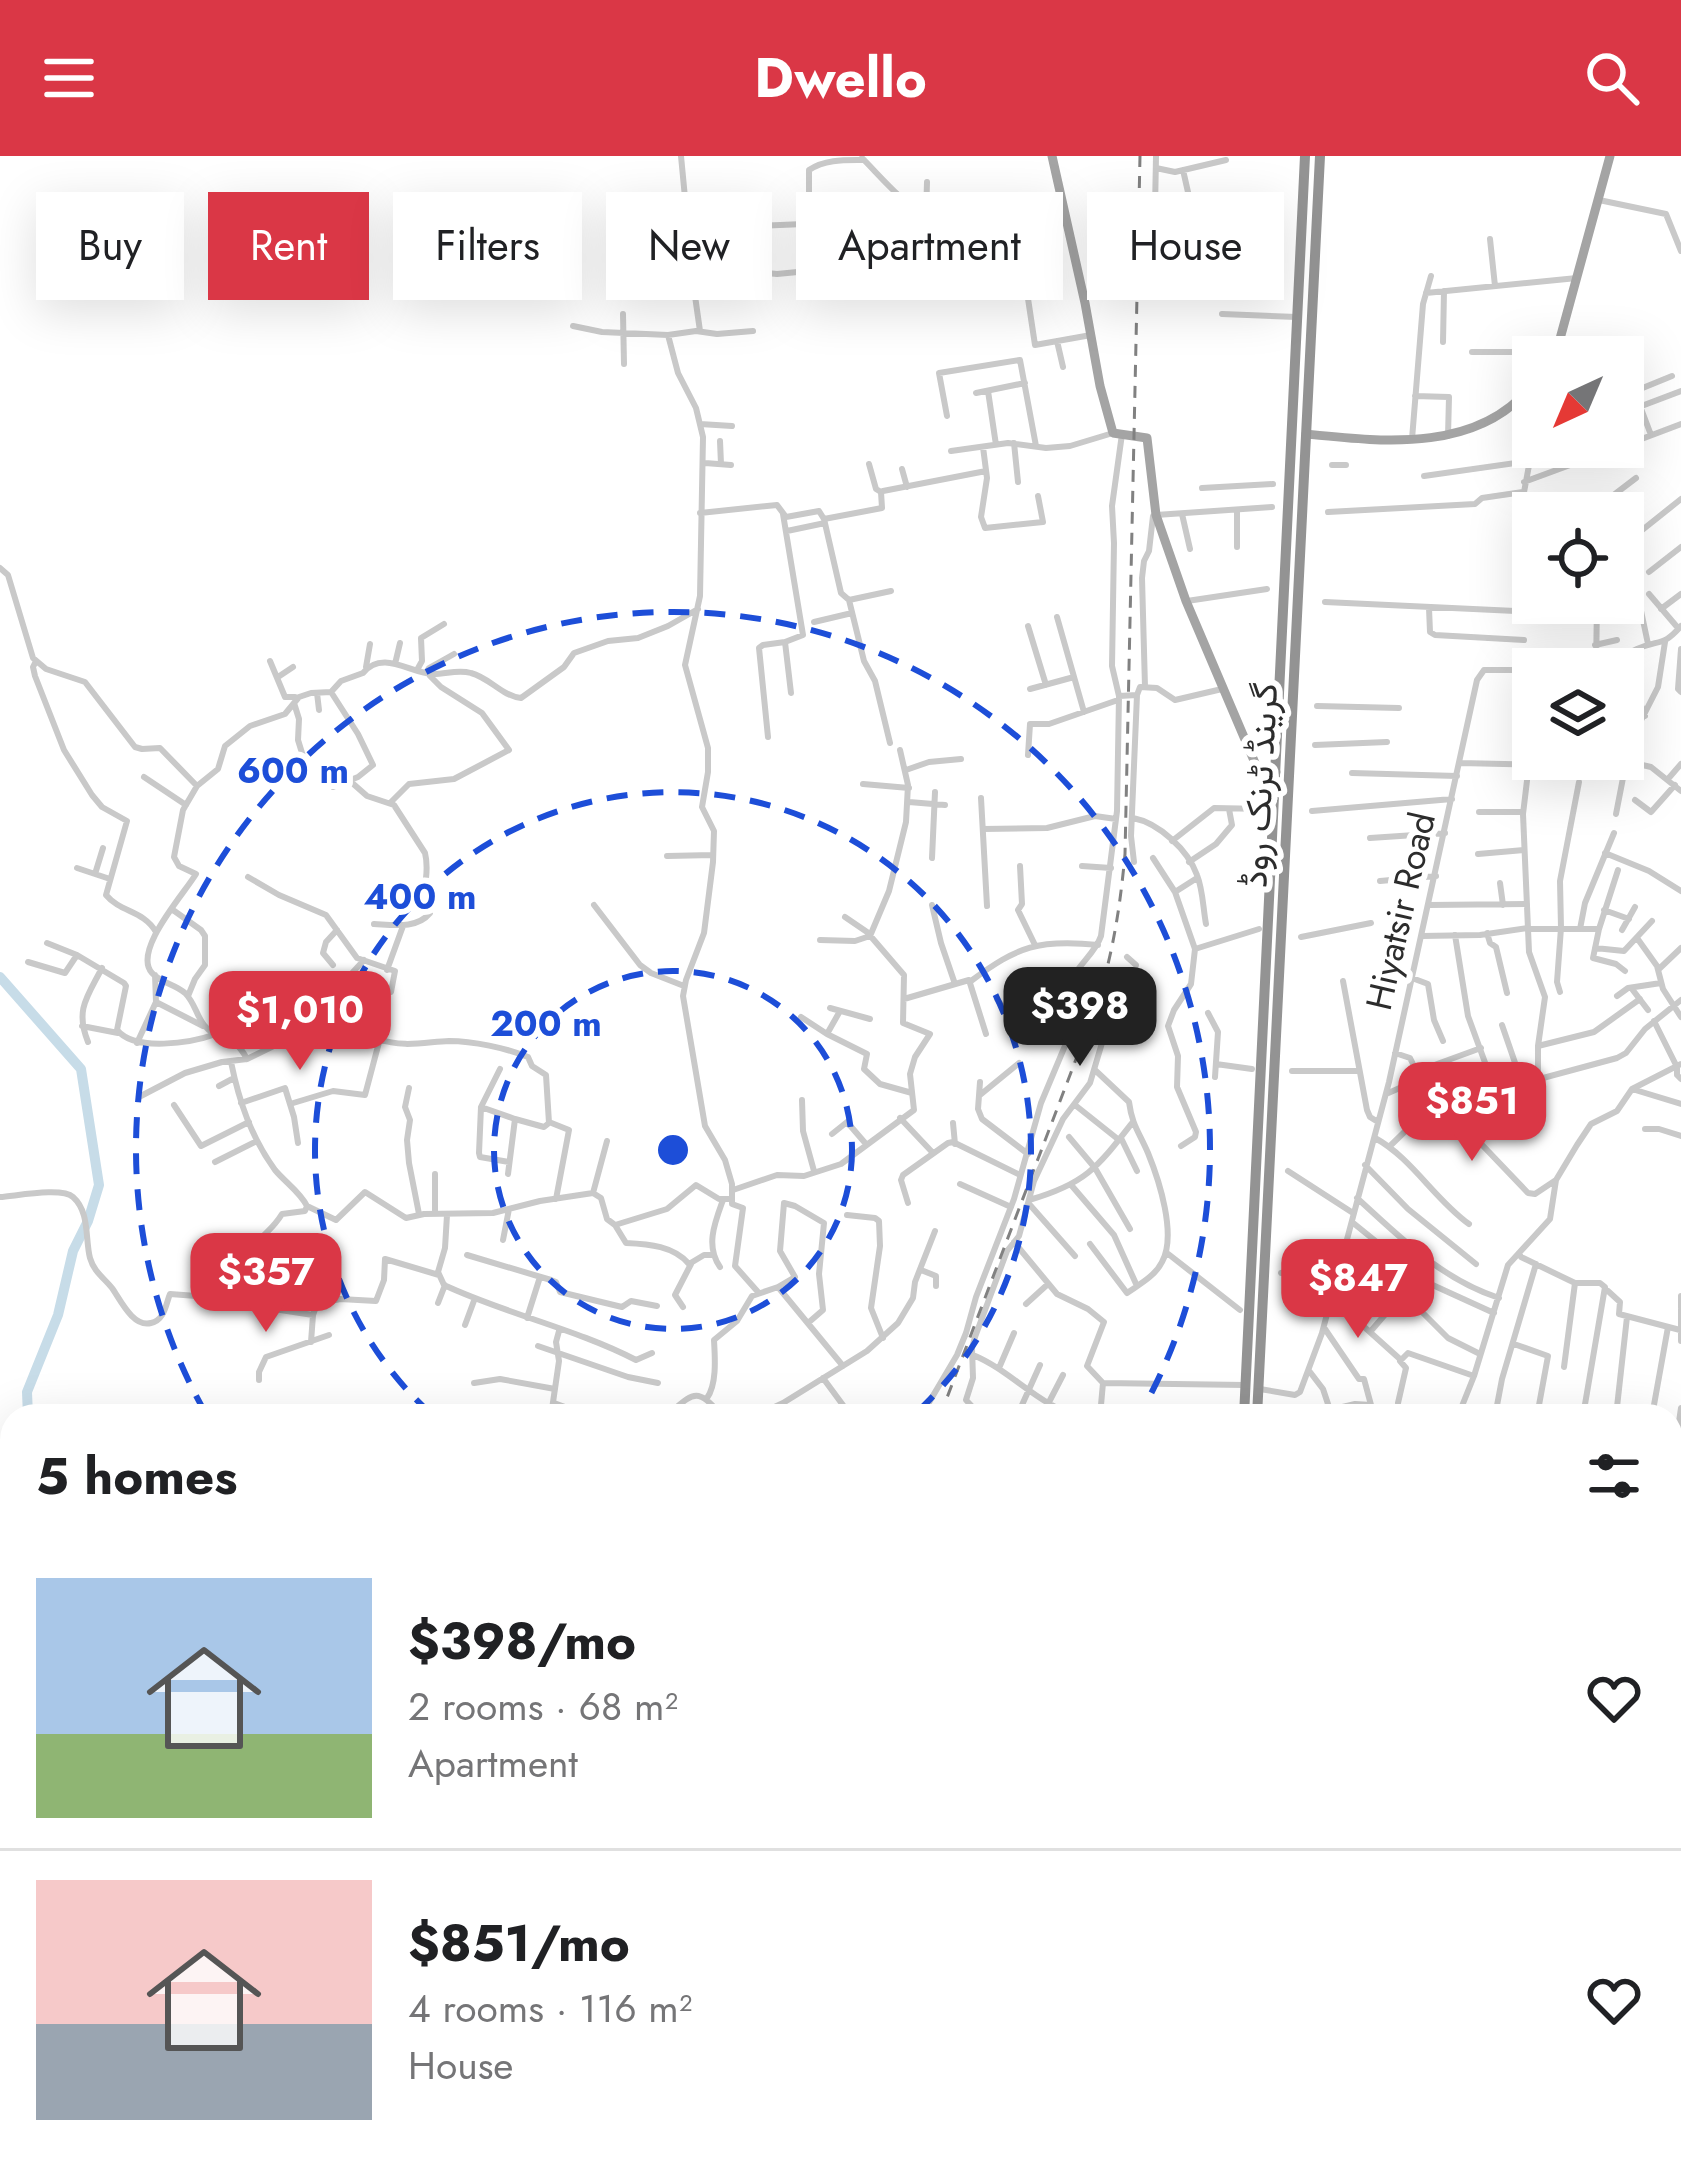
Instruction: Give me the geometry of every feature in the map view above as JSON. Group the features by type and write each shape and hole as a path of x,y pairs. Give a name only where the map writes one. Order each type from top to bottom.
{"highway":[{"name":"گرینڈ ٹرنک روڈ","path":"1266,1112 1276,772 1305,156"},
{"name":"گرینڈ ٹرنک روڈ","path":"1247,1404 1252,1387 1320,156"},
{"path":"1291,432 1306,434"},
{"name":"گرینڈ ٹرنک روڈ","path":"1252,1387 1255,1404"}],"main road":[{"path":"1052,156 1059,192"},
{"path":"1561,336 1610,156"},
{"path":"1063,210 1100,386 1118,434 1148,438 1155,511 1186,601 1258,770 1276,772"},
{"path":"1306,434 1448,436 1493,421 1512,407"}],"street":[{"path":"681,156 688,229 801,226 809,216 809,170 834,161 862,158 900,192"},
{"path":"1155,192 1156,156"},
{"path":"1156,168 1167,172 1226,160"},
{"path":"1183,170 1188,192"},
{"path":"927,182 927,192"},
{"path":"1599,200 1666,214 1681,251"},
{"path":"1490,238 1495,286"},
{"path":"1412,439 1431,276"},
{"path":"1426,293 1577,278"},
{"path":"1443,342 1444,292"},
{"path":"696,300 700,332"},
{"path":"1028,300 1035,345 1091,335"},
{"path":"622,314 624,364"},
{"path":"1222,314 1297,317"},
{"path":"573,326 622,334 753,331"},
{"path":"668,335 700,424 704,463 698,609 685,665 708,748 702,807 713,829 713,855 704,933 684,986 688,1037 704,1126 722,1154 732,1204 743,1208 735,1265 758,1292"},
{"path":"1057,341 1063,367"},
{"path":"1472,352 1512,352"},
{"path":"947,416 939,373 1020,360 1036,446"},
{"path":"1644,387 1672,376"},
{"path":"976,393 1025,383"},
{"path":"988,391 996,445"},
{"path":"1644,405 1681,391"},
{"path":"1414,396 1449,397 1448,436"},
{"path":"1644,417 1651,435"},
{"path":"700,424 732,426"},
{"path":"1644,438 1681,424"},
{"path":"951,451 1014,443 1070,446 1118,434 1112,506 1112,666 1119,698 1116,819 1098,945 1073,974 1062,996 1060,1015 1042,1040 1023,1035 998,999"},
{"path":"720,442 721,464"},
{"path":"1014,443 1018,482"},
{"path":"983,447 985,528 1042,522 1038,496"},
{"path":"704,463 731,465"},
{"path":"1424,476 1512,463"},
{"path":"869,464 881,492 986,471"},
{"path":"1332,465 1346,465"},
{"path":"1523,492 1527,468"},
{"path":"1524,482 1562,468"},
{"path":"902,470 907,487"},
{"path":"1618,492 1636,478"},
{"path":"1202,488 1273,484"},
{"path":"786,531 882,508 881,492"},
{"path":"1328,512 1475,504 1482,498 1512,494"},
{"path":"1644,529 1681,499"},
{"path":"700,513 777,505 783,514 803,635 760,649 768,737"},
{"path":"1144,687 1142,578 1155,511 1182,514 1272,507"},
{"path":"1237,510 1237,547"},
{"path":"783,514 819,511 824,521 841,593 849,600 890,742"},
{"path":"1182,514 1190,549"},
{"path":"1649,572 1681,548"},
{"path":"0,568 8,575 36,661 85,682 127,740 142,749 160,748 196,786"},
{"path":"1186,601 1267,589"},
{"path":"849,600 891,592"},
{"path":"1640,648 1665,642 1680,628 1649,594"},
{"path":"1661,609 1681,594"},
{"path":"1325,602 1512,612"},
{"path":"1429,608 1430,632 1435,635 1524,640"},
{"path":"366,667 395,664 423,672 469,672 510,697 521,698 564,667 574,653 608,641 638,638 698,609"},
{"path":"814,622 852,613"},
{"path":"1057,617 1084,712"},
{"path":"390,803 410,784 454,779 509,751 482,713 423,672 421,638 444,624"},
{"path":"1596,624 1596,648"},
{"path":"1644,624 1648,645"},
{"path":"1028,626 1046,685"},
{"path":"1595,645 1617,640"},
{"path":"785,642 791,693"},
{"path":"1645,716 1658,687 1665,642"},
{"path":"395,664 400,643"},
{"path":"206,1028 188,996 155,975 148,964 155,932 196,874 179,866 174,857 186,805 196,786 218,769 227,744 250,726 285,714 296,700 331,692 341,681 363,673 370,644"},
{"path":"1681,649 1681,692"},
{"path":"423,672 454,654"},
{"path":"36,661 33,670 67,754 97,802 127,821 106,892 109,900 144,917 155,932"},
{"path":"270,661 285,697 296,700"},
{"path":"278,677 293,667"},
{"name":"Hiyatsir Road","path":"1310,1372 1386,1094 1481,673 1512,670"},
{"path":"1030,689 1074,677"},
{"path":"1134,862 1134,712 1140,688 1157,688 1175,700 1222,689"},
{"path":"331,692 373,765 333,787"},
{"path":"317,693 319,710"},
{"path":"1028,755 1030,724 1048,724 1137,694"},
{"path":"296,700 298,740 307,769"},
{"path":"1317,706 1399,708"},
{"path":"1315,745 1387,742"},
{"path":"870,936 889,891 909,802 900,750"},
{"path":"905,770 961,759"},
{"path":"1460,763 1512,763"},
{"path":"1644,764 1675,785"},
{"path":"1635,800 1651,812 1675,785 1681,764"},
{"path":"1352,773 1457,776"},
{"path":"144,778 186,805"},
{"path":"1532,780 1523,812 1523,850 1529,952 1545,997 1538,1079"},
{"path":"1616,814 1623,780"},
{"path":"350,781 367,796 390,803 428,862 424,891 430,913 422,921 403,926 374,924"},
{"path":"1560,992 1560,880 1579,782"},
{"path":"863,784 909,788"},
{"path":"932,858 934,791"},
{"path":"981,798 987,907"},
{"path":"1312,812 1452,799"},
{"path":"909,802 945,805"},
{"path":"1172,841 1211,809 1265,809"},
{"path":"1190,862 1227,833 1232,825 1229,809"},
{"path":"1479,812 1523,812"},
{"path":"983,829 1047,828 1095,816 1116,819"},
{"path":"1133,818 1146,821 1172,841 1190,862 1198,878 1206,924"},
{"path":"1370,838 1445,833"},
{"path":"1580,929 1585,903 1614,833"},
{"path":"95,874 103,848"},
{"path":"1478,854 1523,850"},
{"path":"1605,853 1681,891"},
{"path":"667,856 713,855"},
{"path":"1153,858 1175,892 1195,949 1191,984 1168,1026 1179,1063 1178,1087 1196,1132 1181,1146"},
{"path":"1020,866 1022,904 1018,910 1035,946"},
{"path":"1082,866 1111,868"},
{"path":"77,868 110,879"},
{"path":"1618,870 1593,958 1625,971"},
{"path":"1380,881 1436,876"},
{"path":"248,877 326,915 350,951 394,971 391,992"},
{"path":"1175,892 1198,878"},
{"path":"1500,883 1503,905"},
{"path":"1429,904 1527,904"},
{"path":"595,905 640,965 684,986"},
{"path":"932,905 955,984"},
{"path":"1622,930 1635,908"},
{"path":"173,910 205,936 205,965 188,996"},
{"path":"1604,910 1629,919"},
{"path":"720,1267 713,1255 716,1221 729,1196 777,1175 804,1176 841,1164 914,1109 910,1074 930,1034 903,1023 904,975 860,926 845,917"},
{"path":"1595,948 1624,951 1652,921"},
{"path":"1301,937 1371,923"},
{"path":"387,970 403,926"},
{"path":"1195,949 1259,929"},
{"path":"1422,936 1598,929"},
{"path":"333,965 323,953 326,941 337,930"},
{"path":"1487,933 1496,947 1507,993"},
{"path":"1455,935 1467,1010 1502,1096"},
{"path":"820,940 848,942 870,936"},
{"path":"1637,938 1659,969 1661,983 1678,1003 1681,1017"},
{"path":"904,999 971,981 1005,958 1035,946 1065,941 1098,945"},
{"path":"46,943 102,968 126,986 118,1033"},
{"path":"1659,969 1681,948"},
{"path":"28,962 65,974 77,955"},
{"path":"970,1404 966,1400 973,1378 975,1337 1034,1181 1063,1118 1086,1091 1111,1012 1135,973 1136,964 1126,957"},
{"path":"290,1021 320,1005 364,960"},
{"path":"88,1042 82,1010 102,968"},
{"path":"137,1043 156,1002 155,975"},
{"path":"1412,978 1428,984 1443,1041"},
{"path":"971,981 986,1034"},
{"path":"1343,981 1370,1117 1378,1122"},
{"path":"1617,996 1631,987 1661,983"},
{"path":"928,1404 966,1333 1011,1207 1041,1103 1080,1010 1070,986"},
{"path":"1631,987 1648,1010"},
{"path":"242,1012 274,991 296,1035"},
{"path":"1538,1046 1594,1032 1640,999"},
{"path":"156,1002 236,1042 247,1059"},
{"path":"1402,1087 1447,1131 1470,1131 1502,1096 1522,1083 1626,1053 1645,1029 1678,1003"},
{"path":"826,1034 835,1010 870,1019"},
{"path":"1208,1013 1218,1032 1215,1077"},
{"path":"801,1017 867,1054 864,1070 871,1078 912,1093"},
{"path":"1654,1022 1679,1065 1681,1079"},
{"path":"1502,1025 1522,1083"},
{"path":"82,1026 118,1033 137,1043 179,1042 216,1034"},
{"path":"139,1097 185,1073 247,1059 296,1035 380,1039 396,1045 451,1041 496,1047 524,1054 545,1075 549,1122 544,1127 481,1107"},
{"path":"290,1104 333,1090 364,1095 380,1039"},
{"path":"1386,1094 1438,1063 1481,1048"},
{"path":"1395,1053 1410,1058 1417,1076 1528,1193 1535,1194 1556,1180"},
{"path":"231,1062 257,1141 307,1205 305,1211 282,1214 255,1243 246,1282 249,1301"},
{"path":"979,1096 1019,1064"},
{"path":"1216,1064 1252,1069"},
{"path":"1463,1404 1508,1265 1550,1219 1556,1180 1591,1124 1616,1111 1632,1088 1679,1065"},
{"path":"500,1069 481,1107 480,1156 509,1162"},
{"path":"1090,1244 1127,1293 1158,1269 1166,1252 1167,1216 1150,1156 1132,1123 1127,1098 1095,1070"},
{"path":"1292,1071 1359,1071"},
{"path":"219,1086 234,1078"},
{"path":"1450,1078 1481,1120"},
{"path":"980,1082 979,1114 1028,1154"},
{"path":"241,1103 285,1088 298,1143"},
{"path":"409,1088 407,1140 419,1214"},
{"path":"1632,1088 1681,1104"},
{"path":"802,1100 803,1131 814,1171"},
{"path":"1074,1104 1120,1139 1137,1171"},
{"path":"174,1105 201,1146 249,1122"},
{"path":"1390,1145 1426,1111"},
{"path":"900,1118 933,1153"},
{"path":"508,1174 515,1119"},
{"path":"549,1122 569,1130 556,1199"},
{"path":"832,1134 847,1122 866,1144"},
{"path":"953,1123 955,1144"},
{"path":"1029,1202 1072,1186 1132,1123"},
{"path":"1645,1129 1681,1136"},
{"path":"1069,1137 1094,1168 1130,1229"},
{"path":"1373,1137 1390,1145 1469,1224"},
{"path":"215,1162 257,1141"},
{"path":"593,1193 608,1141"},
{"path":"908,1203 903,1175 946,1144 1020,1175"},
{"path":"1365,1165 1408,1209 1476,1264"},
{"path":"1288,1172 1352,1217 1426,1282 1494,1313"},
{"path":"435,1174 435,1214"},
{"path":"960,1184 1011,1207"},
{"path":"615,1225 667,1209 696,1185 729,1196"},
{"path":"1072,1186 1114,1235 1137,1286"},
{"path":"307,1205 339,1220 364,1192 406,1217 493,1213 593,1193 601,1198 607,1219 626,1244 656,1244 691,1264"},
{"path":"0,1198 69,1193 83,1214 93,1267 122,1306 144,1323 153,1323 163,1314 170,1294 225,1298 241,1307 260,1290 278,1292 275,1311"},
{"path":"1357,1198 1422,1257 1463,1283 1499,1298"},
{"path":"1029,1202 1075,1256"},
{"path":"707,1398 713,1384 714,1340 732,1327 758,1292 795,1276 780,1251 784,1203 824,1223 819,1274 823,1310 808,1323"},
{"path":"503,1240 509,1209"},
{"path":"439,1275 447,1215"},
{"path":"847,1215 878,1221 880,1246 871,1308 883,1338"},
{"path":"399,1232 406,1217"},
{"path":"781,1404 843,1366 898,1323 913,1298 935,1231"},
{"path":"1014,1242 1064,1300 1088,1309 1104,1322 1087,1366 1103,1383 1252,1387 1294,1395 1310,1372 1328,1404"},
{"path":"1343,1250 1416,1306 1448,1338 1480,1354"},
{"path":"1166,1252 1240,1310"},
{"path":"1519,1253 1576,1283 1604,1284 1585,1404"},
{"path":"467,1255 556,1282 560,1292 570,1295 622,1307 629,1301 657,1306"},
{"path":"683,1307 675,1295 691,1264 713,1255"},
{"path":"311,1342 317,1304 377,1300 385,1258 439,1275 445,1285 636,1360 652,1352"},
{"path":"1497,1404 1536,1264"},
{"path":"1281,1273 1302,1269 1334,1286"},
{"path":"921,1270 936,1276 936,1286"},
{"path":"527,1318 540,1277"},
{"path":"1564,1367 1576,1283"},
{"path":"1027,1304 1048,1284"},
{"path":"438,1303 445,1285"},
{"path":"778,1287 843,1366"},
{"path":"1606,1290 1619,1301 1618,1314 1680,1330"},
{"path":"1370,1333 1401,1296"},
{"path":"1681,1296 1681,1341"},
{"path":"1331,1297 1401,1360 1406,1368 1398,1403"},
{"path":"465,1325 476,1298"},
{"path":"249,1301 275,1311 313,1315"},
{"path":"1617,1404 1627,1317"},
{"path":"1324,1328 1359,1378 1364,1378 1371,1404"},
{"path":"1654,1404 1668,1328"},
{"path":"554,1403 560,1330"},
{"path":"999,1368 1014,1333"},
{"path":"259,1380 268,1352 329,1335"},
{"path":"1514,1344 1548,1356 1540,1404"},
{"path":"538,1346 658,1383"},
{"path":"1401,1360 1408,1353 1474,1376"},
{"path":"973,1355 1048,1404 1063,1375"},
{"path":"1022,1404 1040,1365"},
{"path":"823,1378 842,1404"},
{"path":"474,1383 505,1380 555,1389"},
{"path":"1101,1404 1103,1383"},
{"path":"682,1404 694,1395 711,1404"}],"waterway":[{"path":"0,977 81,1069 99,1185 73,1251 58,1315 27,1392 28,1404"}],"railway":[{"path":"945,1404 1094,1012 1118,914 1125,854 1140,156"}]}
